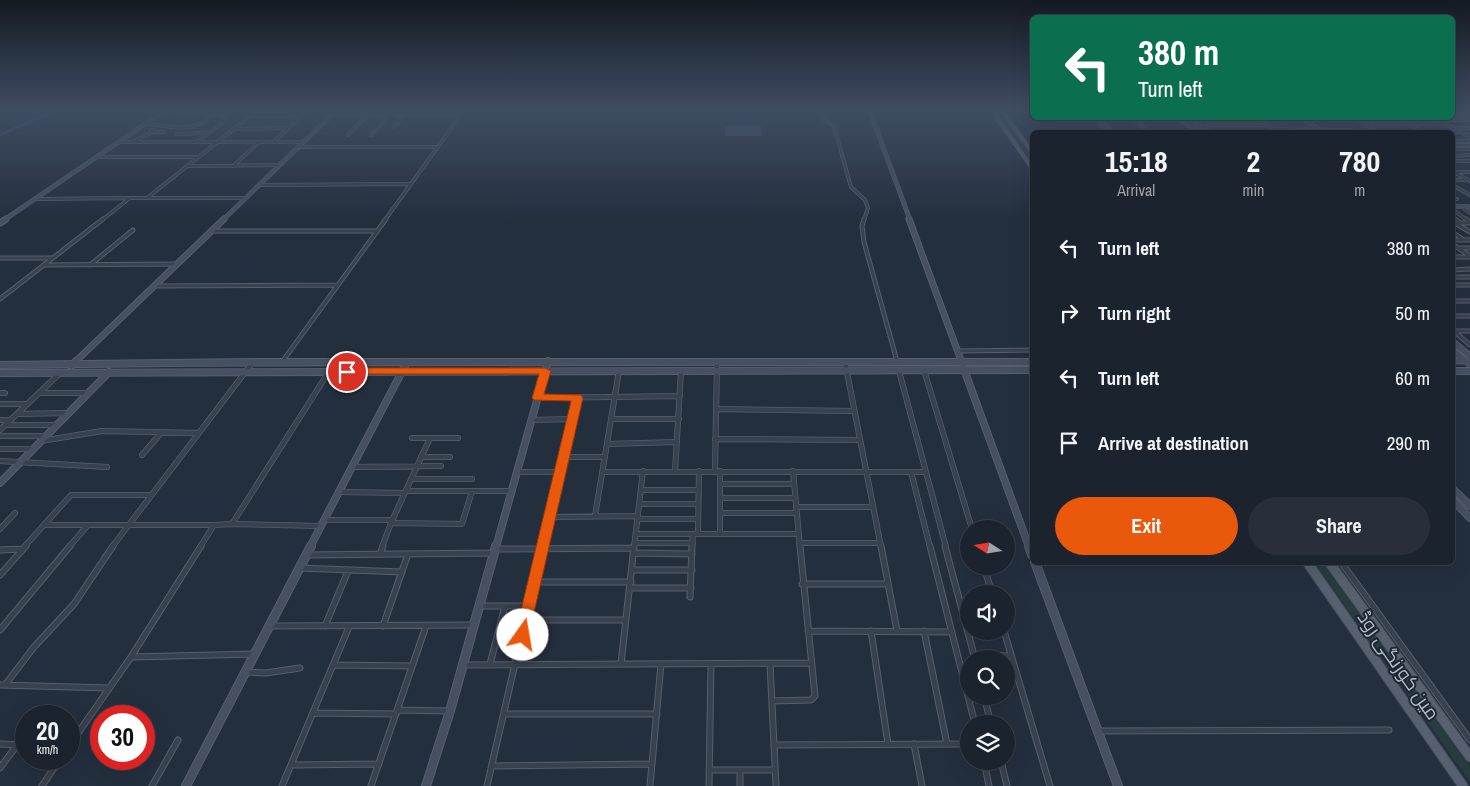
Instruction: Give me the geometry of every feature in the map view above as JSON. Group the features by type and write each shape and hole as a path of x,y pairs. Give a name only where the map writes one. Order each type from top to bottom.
{"main road":[{"path":"1016,146 1030,165"},
{"name":"مین کورنگی روڈ","path":"1309,565 1463,786"},
{"name":"مین کورنگی روڈ","path":"1331,565 1470,756"}],"street":[{"path":"0,223 113,146"},
{"path":"147,198 213,146"},
{"path":"233,166 256,146"},
{"path":"839,146 851,187 865,200 868,208 862,223 864,242 897,361"},
{"path":"882,146 1030,550"},
{"path":"71,364 299,147 438,147"},
{"path":"282,362 438,147"},
{"path":"1455,149 1470,150"},
{"path":"1455,150 1464,155"},
{"path":"1455,156 1470,155"},
{"path":"96,157 199,157"},
{"path":"1455,161 1470,161"},
{"path":"188,166 279,165"},
{"path":"1455,172 1470,172"},
{"path":"1455,173 1469,180"},
{"path":"1455,180 1469,180"},
{"path":"259,185 411,184"},
{"path":"1455,187 1470,195"},
{"path":"36,198 245,198"},
{"path":"0,299 130,198"},
{"path":"1462,206 1470,213"},
{"path":"1455,207 1470,207"},
{"path":"1455,210 1470,223"},
{"path":"1455,219 1462,223"},
{"path":"1455,224 1470,223"},
{"path":"1455,224 1470,232"},
{"path":"90,265 133,230"},
{"path":"210,231 377,231"},
{"path":"1455,234 1464,240"},
{"path":"1455,240 1470,240"},
{"path":"1455,246 1470,256"},
{"path":"1455,250 1470,248"},
{"path":"1455,257 1470,256"},
{"path":"0,258 53,258"},
{"path":"44,265 175,264"},
{"path":"1455,270 1470,270"},
{"path":"1455,277 1470,277"},
{"path":"153,286 337,285"},
{"path":"1455,285 1470,285"},
{"path":"1455,301 1470,301"},
{"path":"1455,316 1470,316"},
{"path":"1455,332 1470,331"},
{"path":"1455,333 1470,345"},
{"path":"1455,343 1462,349 1469,360"},
{"path":"1455,350 1460,351 1462,349"},
{"path":"958,351 1010,352 1030,350"},
{"path":"1455,352 1469,360"},
{"path":"1455,361 1469,360"},
{"path":"0,365 548,361 1030,362"},
{"path":"426,786 450,711 548,361"},
{"path":"717,361 716,439 720,484 720,534"},
{"path":"2,685 74,604 126,526 253,362"},
{"path":"232,524 335,362"},
{"path":"186,786 407,362"},
{"path":"845,362 897,631"},
{"path":"71,364 72,372"},
{"path":"0,483 67,413 118,364"},
{"path":"899,370 972,650"},
{"path":"924,370 969,520"},
{"path":"0,373 1030,370"},
{"path":"595,516 619,371"},
{"path":"675,471 681,371"},
{"path":"1455,371 1470,371"},
{"path":"0,430 60,372"},
{"path":"0,393 6,393"},
{"path":"38,393 87,393"},
{"path":"538,398 680,396"},
{"path":"487,786 577,398"},
{"path":"0,404 27,404"},
{"path":"716,409 854,411"},
{"path":"17,414 67,413"},
{"path":"532,420 572,419"},
{"path":"612,419 679,419"},
{"path":"0,420 11,420"},
{"path":"6,425 57,425"},
{"path":"41,442 102,431 198,432"},
{"path":"142,455 161,433"},
{"path":"0,436 46,436"},
{"path":"412,438 458,438"},
{"path":"380,554 392,522 430,438"},
{"path":"716,439 860,440"},
{"path":"607,444 677,442"},
{"path":"0,449 34,449"},
{"path":"421,457 450,457"},
{"path":"564,457 605,457"},
{"path":"0,461 22,460 72,467 107,467"},
{"path":"352,467 441,466"},
{"path":"602,472 866,470 925,472"},
{"path":"621,664 643,471"},
{"path":"690,597 693,543 698,519 699,471"},
{"path":"772,701 814,698 793,471"},
{"path":"517,472 560,472"},
{"path":"911,472 973,715"},
{"path":"411,479 472,479"},
{"path":"720,484 794,484"},
{"path":"641,490 698,490"},
{"path":"1455,490 1470,506"},
{"path":"45,525 126,526 392,522 462,524 472,491"},
{"path":"339,492 512,491"},
{"path":"0,575 71,495 150,494"},
{"path":"720,498 795,498"},
{"path":"1455,502 1470,518"},
{"path":"640,504 698,504"},
{"path":"720,513 873,507"},
{"path":"0,529 15,514"},
{"path":"550,517 595,516 698,519"},
{"path":"80,729 131,656 214,525"},
{"path":"0,630 87,526"},
{"path":"636,534 798,534"},
{"path":"306,554 408,554 635,548 693,543"},
{"path":"799,543 880,543"},
{"path":"635,548 692,554"},
{"path":"0,550 23,549"},
{"path":"383,626 408,554"},
{"path":"1036,565 1118,786"},
{"path":"1342,565 1470,740"},
{"path":"299,568 348,572 402,572"},
{"path":"632,570 692,570"},
{"path":"325,626 348,572"},
{"path":"535,582 691,588"},
{"path":"802,584 888,584"},
{"path":"480,606 530,606"},
{"path":"490,664 505,606"},
{"path":"526,620 626,620"},
{"path":"269,626 474,625"},
{"path":"282,786 349,626"},
{"path":"372,786 426,626"},
{"path":"808,631 952,632"},
{"path":"871,631 888,744"},
{"path":"924,631 947,744"},
{"path":"131,656 255,654"},
{"path":"463,665 810,663"},
{"path":"650,786 661,664"},
{"path":"709,786 711,664"},
{"path":"770,664 776,786"},
{"path":"334,665 412,666"},
{"path":"245,672 266,673 300,668"},
{"path":"1015,669 1050,786"},
{"path":"2,685 109,688"},
{"path":"313,713 450,711"},
{"path":"505,714 657,714"},
{"path":"1097,731 1389,730"},
{"path":"152,786 178,740"},
{"path":"0,744 15,745"},
{"path":"914,744 922,786"},
{"path":"774,745 960,744"},
{"path":"0,768 15,748"},
{"path":"291,765 379,764"},
{"path":"493,766 652,764"},
{"path":"42,786 53,770"},
{"path":"709,770 775,770"},
{"path":"740,770 740,786"},
{"path":"986,770 989,786"},
{"path":"1003,770 1007,786"}],"green space":[{"path":"1020,146 1026,146 1030,151 1030,160"},
{"path":"1316,565 1324,565 1470,767 1470,782"}],"route":[{"path":"347,372 545,371 538,398 577,398 523,635"}]}
